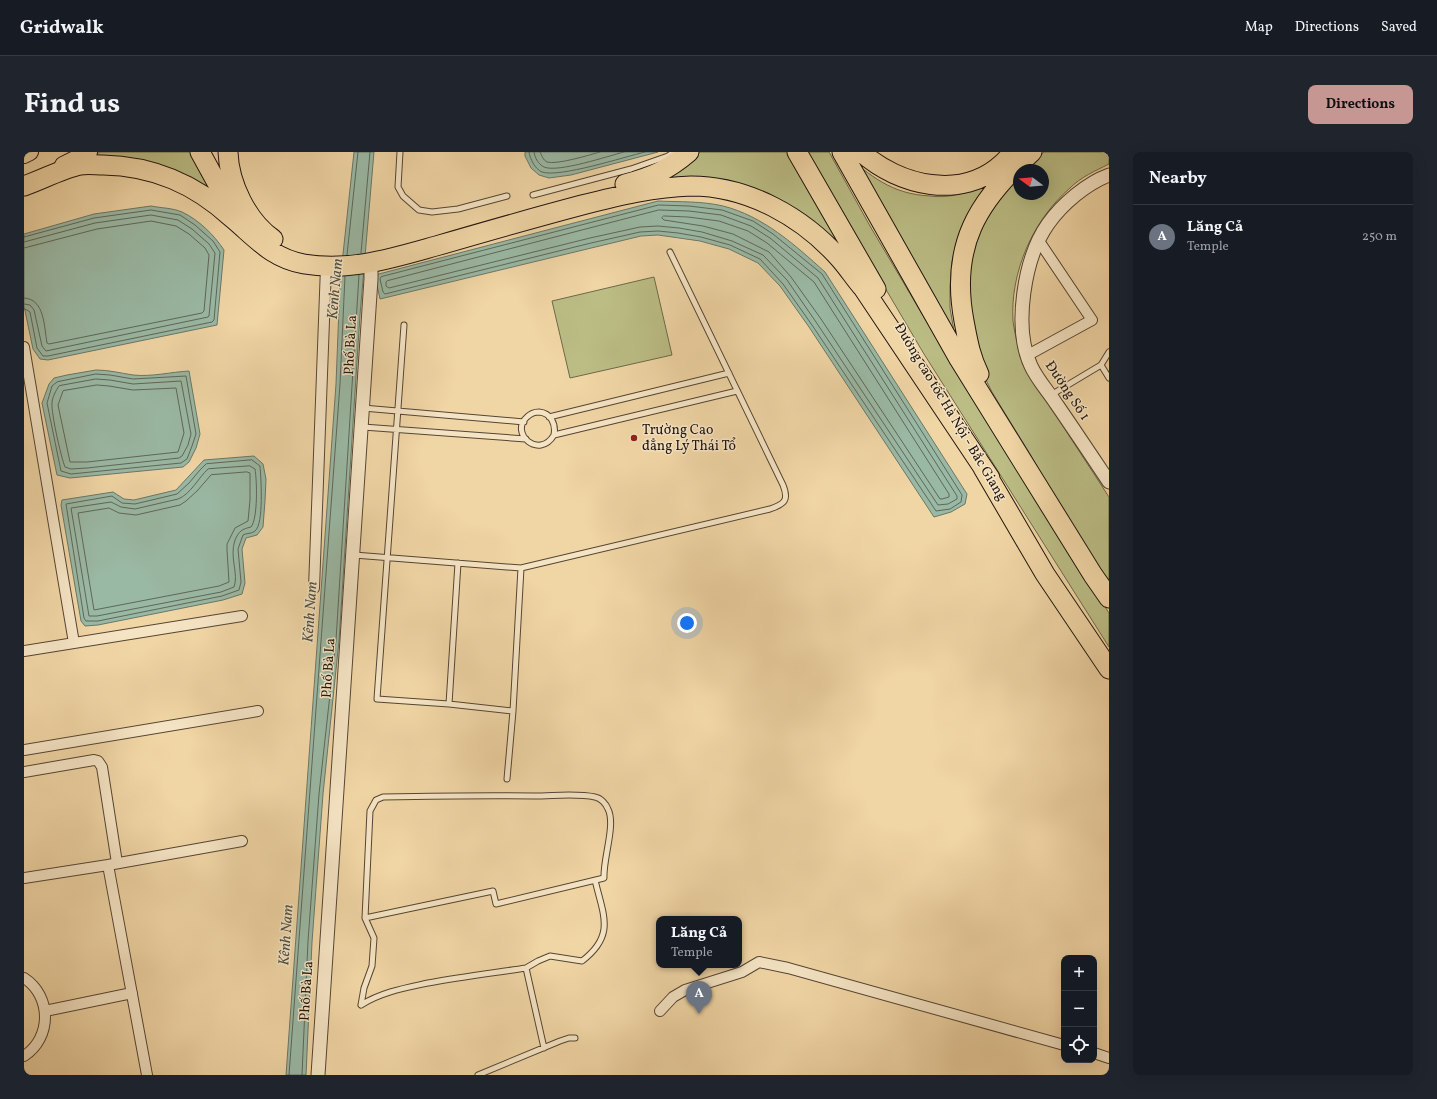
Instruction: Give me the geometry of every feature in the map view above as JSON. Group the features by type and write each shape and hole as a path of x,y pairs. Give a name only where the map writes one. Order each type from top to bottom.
{"highway":[{"path":"200,152 240,224"},
{"path":"228,152 228,165 232,180 240,198 256,223 267,235 290,249 318,256 329,262 345,267 374,257 659,174 672,166 689,152"},
{"name":"Đường cao tốc Hà Nội - Bắc Giang","path":"797,152 851,246 990,478 1045,574 1109,669"},
{"path":"842,152 959,359 1078,551 1109,598"},
{"path":"861,152 878,165 909,180 931,185 945,185 958,184 983,176 1003,164 1013,152"},
{"path":"1032,152 996,189 983,206 973,225 968,236 961,263 959,288 960,303 968,348 980,377 1078,551"},
{"path":"24,186 81,165 129,166 157,172 207,197 240,224 261,245 273,253 292,261 329,262"},
{"path":"374,257 409,254 546,215 644,191 693,186 725,190 749,197 775,208 804,226 840,259 863,288 990,478"}],"main road":[{"path":"24,155 30,152"},
{"path":"24,186 89,152"}],"street":[{"name":"Đường Số 1","path":"1106,178 1088,185 1064,206 1048,224 1039,241 1028,273 1022,305 1023,337 1031,366 1109,482"},
{"path":"1028,355 1092,320 1039,241"},
{"name":"Phố Bà La","path":"318,1075 371,279 374,257"},
{"path":"314,588 329,262"},
{"path":"24,347 74,643"},
{"path":"24,652 242,616"},
{"path":"24,750 258,711"},
{"path":"24,772 94,760 98,761 102,767 112,864 132,994 147,1075"},
{"path":"24,878 242,842"},
{"path":"660,1011 673,997 685,990 742,972 759,962 788,968 1061,1044"},
{"path":"24,978 29,981 38,991 45,1011 43,1030 38,1043 29,1053 24,1056"},
{"path":"45,1011 132,994"},
{"path":"1097,1055 1109,1058"}],"lane":[{"path":"400,152 398,187 403,196 419,210 432,212 451,210 507,196"},
{"path":"533,195 631,168 668,156 674,152"},
{"path":"353,555 521,568 770,509 784,502 786,493 783,485 670,252"},
{"path":"404,325 386,557 377,699 449,704 513,711"},
{"path":"1051,395 1101,365 1109,352"},
{"path":"1101,365 1109,378"},
{"path":"549,417 729,373"},
{"path":"554,435 554,424 544,413 533,413 528,416 524,422 522,431 526,439 532,444 542,445 554,435 737,391"},
{"path":"363,408 524,422"},
{"path":"362,427 526,439"},
{"path":"449,704 458,563"},
{"path":"507,779 513,711 521,568"},
{"path":"365,918 493,891 496,904 595,880 604,878 603,867 611,823 609,810 606,804 599,798 581,796 474,795 383,797 374,802 370,811 365,918 374,938 372,966 364,988 361,1005 370,999 397,990 458,977 526,968 550,956 582,961 597,947 605,930 595,880"},
{"path":"526,968 544,1048"},
{"path":"478,1075 569,1038 575,1038"}],"green space":[{"path":"100,152 192,152 215,195 87,159"},
{"path":"699,152 788,152 844,250 811,223 659,176 693,157"},
{"path":"807,152 829,152 870,226 997,438 1109,613 1109,647 924,354"},
{"path":"842,152 862,169 882,182 893,188 916,195 939,197 961,194 999,175 957,243 952,261 950,287 950,308 954,331"},
{"path":"1044,152 1109,152 1109,164 1088,174 1074,184 1045,215 1035,231 1026,248 1015,284 1013,321 1020,353 1027,371 1109,497 1109,589 992,392 984,376 968,318 972,245 999,192 1013,179 1013,200 1049,200 1049,164 1031,164"},
{"path":"654,277 672,355 570,378 552,301"}],"water":[{"name":"Kênh Nam","path":"354,152 374,152 360,315 339,641 323,794 312,942 306,1075 286,1075 336,384 340,282"},
{"path":"525,152 658,152 571,175 549,178 539,175 531,168 525,156"},
{"path":"658,201 707,203 738,211 765,224 778,233 825,272 967,494 965,504 951,512 934,517 809,327 780,286 758,263 729,249 700,241 658,235 641,236 380,299 375,275"},
{"path":"151,206 175,210 188,215 206,228 224,250 217,325 48,360 40,359 33,349 24,306 24,234 94,214"},
{"path":"96,370 133,375 154,375 189,371 200,434 196,448 189,462 183,467 70,478 57,475 42,403 49,384 54,378"},
{"path":"254,456 263,464 266,479 263,527 257,535 246,538 242,549 245,583 242,594 223,600 98,625 85,626 81,621 61,505 62,500 113,492 124,499 134,500 176,490 204,460"}],"place":[{"name":"Trường Cao đẳng Lý Thái Tổ","path":"634,438"},
{"name":"Lăng Cả","path":"699,1014"}]}
